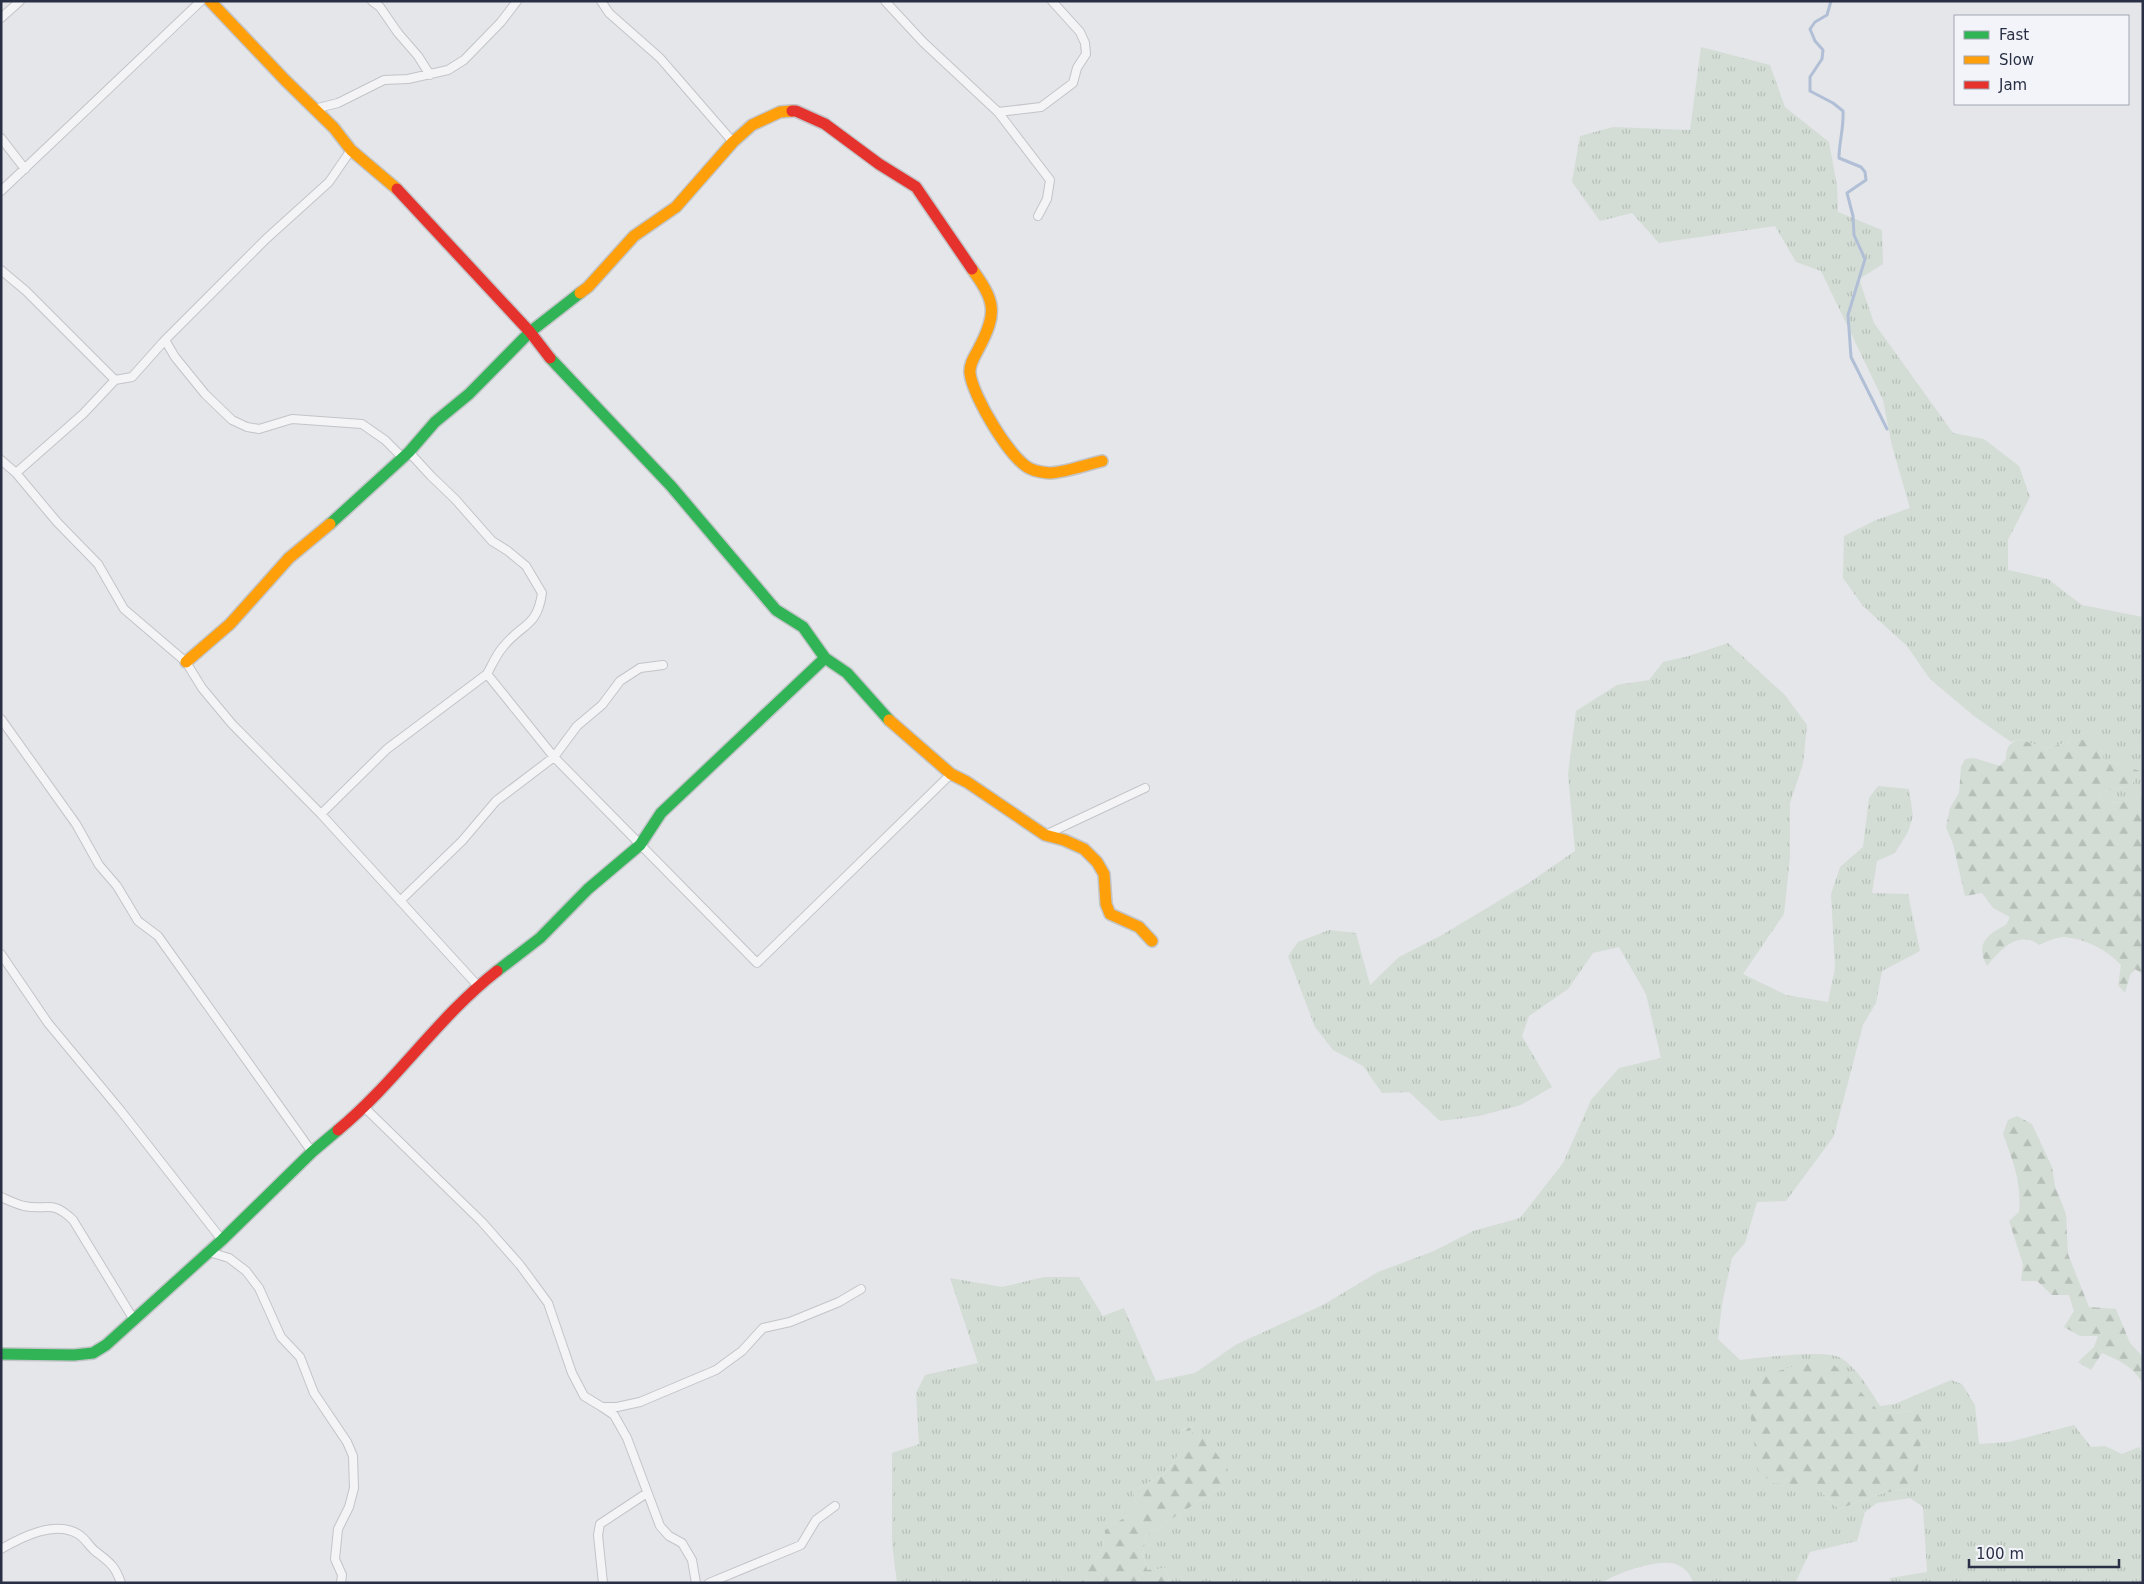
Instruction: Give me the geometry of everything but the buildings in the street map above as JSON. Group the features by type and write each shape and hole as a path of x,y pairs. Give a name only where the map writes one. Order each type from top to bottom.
{"street":[{"path":"1,18 20,1"},
{"path":"1,191 201,1"},
{"path":"210,1 334,128 351,150 392,184 530,332 556,365 670,486 776,610 803,627 825,658 847,673 880,712 951,774 988,796 1045,835 1064,840 1084,849 1097,862 1104,874 1106,904 1110,914 1139,927 1152,941"},
{"path":"372,1 380,7 398,33 418,56 430,75"},
{"path":"314,109 338,103 384,80 408,79 448,70 464,60 501,22 517,1"},
{"path":"601,1 609,13 660,58 733,142"},
{"path":"885,1 923,42 998,112 1050,180 1047,199 1038,216"},
{"path":"998,112 1041,106 1073,83 1077,68 1086,54 1085,42 1080,32 1052,1"},
{"path":"186,662 230,624 289,558 337,518 406,455 435,422 469,394 530,332 588,287 634,236 676,207 733,142 752,125 780,112 796,111 825,124 879,164 916,187 987,290 993,311 991,321 987,333 972,361 970,373 979,400 1002,440 1016,457 1030,469 1049,473 1102,461"},
{"path":"1,138 25,169"},
{"path":"16,473 83,414 115,380 132,377 165,340 266,239 329,182 351,150"},
{"path":"1,270 26,291 115,380"},
{"path":"165,340 175,357 205,394 232,420 247,427 259,429 292,419 362,424 406,455 472,517 492,541 526,566 542,593 540,610 532,622 513,636 501,649 487,674 387,749 321,814"},
{"path":"1,460 16,473 56,522 98,564 124,610 186,662 202,688 232,724 321,814 478,986"},
{"path":"1,1354 74,1355 93,1352 106,1345 222,1240 312,1152 365,1108 424,1042 478,986 540,938 588,890 640,845 661,813 825,658"},
{"path":"400,901 462,841 496,801 554,757 576,726 602,705 620,681 640,668 663,665"},
{"path":"487,674 554,757 757,963 951,774"},
{"path":"1,719 76,824 99,865 116,886 138,921 158,936 312,1152"},
{"path":"1045,835 1145,788"},
{"path":"2,958 48,1023 121,1111 222,1240"},
{"path":"365,1108 482,1222 520,1265 548,1303 572,1373 584,1396 614,1415 622,1430 660,1526 669,1536 682,1543 692,1560 696,1583"},
{"path":"1,1197 25,1206 50,1206 62,1209 73,1220 134,1320"},
{"path":"209,1252 229,1258 246,1271 259,1288 280,1337 300,1357 314,1393 347,1442 353,1456 354,1488 349,1507 338,1529 335,1559 342,1575 341,1583"},
{"path":"602,1407 617,1407 640,1402 716,1370 742,1351 763,1328 790,1322 839,1302 861,1289"},
{"path":"603,1583 598,1535 600,1524 647,1493"},
{"path":"709,1583 801,1545 816,1520 835,1506"},
{"path":"1,1549 45,1530 69,1530 80,1535 93,1550 117,1570 121,1583"}],"green space":[{"path":"1701,47 1770,65 1785,107 1829,142 1837,186 1838,212 1882,230 1883,264 1859,279 1874,323 1953,433 1984,439 2019,466 2030,497 2008,540 2008,570 2048,579 2082,605 2143,617 2141,797 2119,803 2108,802 2098,798 2104,791 2131,786 2139,771 2104,760 2073,740 2046,749 2020,739 2011,742 1974,716 1930,679 1907,646 1863,606 1843,578 1844,536 1876,520 1910,508 1892,446 1883,400 1821,271 1796,262 1775,226 1659,243 1632,213 1600,221 1572,182 1580,136 1613,127 1690,130"},
{"path":"1728,643 1785,695 1807,725 1803,764 1790,803 1790,857 1784,914 1743,974 1786,995 1828,1002 1835,968 1831,894 1840,867 1863,847 1869,798 1878,786 1909,789 1913,816 1908,832 1895,853 1877,861 1872,893 1908,894 1920,951 1882,971 1876,1003 1863,1025 1834,1136 1786,1201 1757,1202 1745,1243 1732,1258 1722,1304 1718,1339 1740,1360 1808,1354 1833,1355 1841,1358 1858,1373 1880,1406 1895,1404 1951,1380 1962,1384 1975,1405 1979,1444 2009,1442 2074,1425 2091,1447 2105,1446 2122,1454 2139,1447 2143,1454 2143,1583 1890,1583 1890,1578 1927,1572 1923,1507 1910,1498 1877,1503 1865,1512 1857,1541 1810,1552 1795,1583 1693,1583 1686,1570 1678,1565 1661,1563 1639,1567 1602,1583 1170,1583 1165,1568 1147,1571 1143,1553 1146,1535 1223,1486 1194,1425 1179,1431 1195,1430 1166,1473 1133,1491 1138,1509 1105,1530 1103,1548 1083,1579 1086,1583 897,1583 892,1543 892,1453 919,1444 916,1393 925,1375 978,1363 950,1278 1002,1287 1044,1277 1079,1277 1103,1316 1124,1308 1156,1381 1195,1373 1237,1344 1323,1305 1378,1272 1434,1251 1473,1231 1520,1218 1563,1163 1591,1100 1619,1068 1661,1058 1646,994 1619,947 1593,953 1568,989 1529,1016 1522,1036 1552,1087 1521,1105 1479,1116 1440,1121 1409,1092 1382,1093 1363,1066 1333,1050 1315,1027 1288,956 1298,942 1329,930 1356,933 1370,985 1399,957 1442,935 1527,884 1575,851 1568,774 1576,711 1617,685 1649,680 1663,662 1689,656","holes":["1871,1405 1883,1414 1913,1411 1909,1488 1880,1494 1839,1509 1816,1487"]},
{"path":"2020,739 2046,749 2073,740 2091,740 2100,743 2104,760 2140,771 2131,786 2104,791 2098,798 2114,803 2133,800 2143,795 2143,974 2135,969 2130,975 2125,993 2118,985 2121,965 2096,946 2073,938 2059,937 2039,945 2024,939 2017,940 2004,948 1987,966 1982,952 1985,941 1993,932 2006,925 2010,917 1993,908 1982,893 1965,896 1953,844 1946,827 1950,808 1959,793 1961,767 1965,759 1974,758 2000,766 2006,759 2009,746"},
{"path":"2017,1116 2032,1124 2052,1167 2055,1186 2066,1214 2068,1254 2089,1307 2116,1309 2130,1343 2143,1357 2143,1384 2131,1369 2120,1361 2102,1353 2091,1370 2078,1362 2094,1347 2098,1336 2080,1336 2064,1327 2074,1311 2069,1295 2052,1295 2037,1281 2021,1281 2023,1264 2009,1221 2019,1212 2018,1182 2003,1134 2008,1120"},
{"path":"1830,1363 1845,1374 1883,1414 1913,1411 1924,1414 1917,1475 1909,1488 1880,1494 1839,1509 1816,1487 1772,1483 1758,1470 1749,1405 1751,1391 1758,1378 1800,1364"},
{"path":"1195,1425 1228,1469 1223,1486 1146,1535 1143,1553 1147,1570 1165,1568 1170,1583 1086,1583 1082,1579 1103,1548 1105,1530 1138,1509 1133,1491 1166,1473 1194,1430 1177,1432"}],"waterway":[{"path":"1831,1 1827,15 1815,22 1810,29 1815,41 1823,50 1822,59 1810,77 1810,91 1833,103 1843,111 1839,158 1861,167 1865,172 1866,180 1847,193 1853,216 1854,235 1865,259 1848,315 1851,357 1887,429"}],"traffic: fast":[{"path":"330,524 409,452 435,422 469,394 530,332 580,293"},
{"path":"550,358 671,486 776,610 803,627 825,658 847,673 889,720"},
{"path":"497,971 540,938 588,889 640,845 661,813 825,658"},
{"path":"1,1354 74,1355 93,1353 106,1345 222,1240 312,1152 338,1130"}],"traffic: slow":[{"path":"210,1 285,80 334,128 351,150 397,189"},
{"path":"580,293 588,287 634,236 676,207 733,142 752,125 780,112 792,111"},
{"path":"972,269 980,280 989,299 991,316 985,336 971,363 970,373 972,383 985,411 1003,441 1023,463 1031,469 1040,472 1062,471 1102,461"},
{"path":"186,662 230,624 289,558 330,524"},
{"path":"889,720 951,774 967,782 1045,835 1064,840 1084,849 1097,862 1104,874 1106,904 1110,914 1139,927 1152,941"}],"traffic: jam":[{"path":"792,111 825,124 879,164 916,187 972,269"},
{"path":"397,189 530,332 550,358"},
{"path":"338,1130 379,1091 455,1008 497,971"}]}
